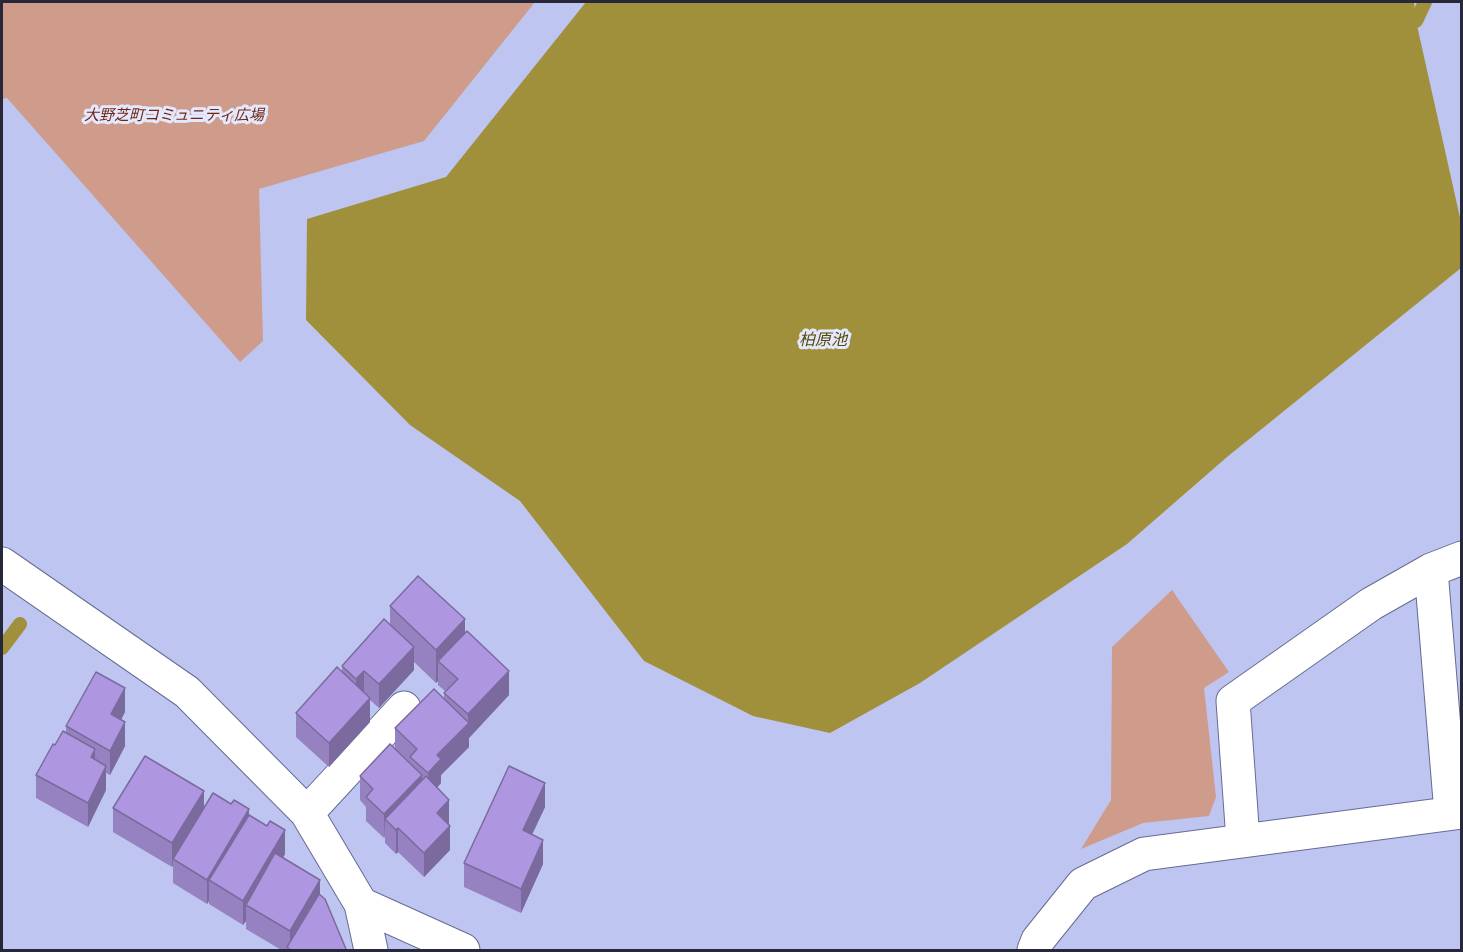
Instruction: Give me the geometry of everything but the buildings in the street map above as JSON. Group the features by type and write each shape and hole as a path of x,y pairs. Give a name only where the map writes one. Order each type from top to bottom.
{"street":[{"path":"1243,840 1233,701 1371,604 1431,570 1461,558"},
{"path":"2,564 187,692 307,813 361,904 371,951"},
{"path":"1034,951 1038,940 1083,884 1144,854 1456,813 1431,570"},
{"path":"307,813 404,708"},
{"path":"361,904 463,951"}],"green space":[{"name":"大野芝町コミュニティ広場","path":"2,2 535,2 424,141 259,189 263,341 240,362 7,98 2,99"},
{"path":"1172,590 1229,672 1204,688 1216,797 1209,816 1143,823 1081,849 1111,800 1112,647"}],"water":[{"name":"柏原池","path":"586,2 1414,2 1416,21 1461,222 1461,268 1227,457 1127,544 920,683 830,733 753,716 644,661 520,501 410,425 306,320 307,219 446,177"}],"waterway":[{"path":"1416,21 1425,2"},
{"path":"2,648 20,624"}]}
